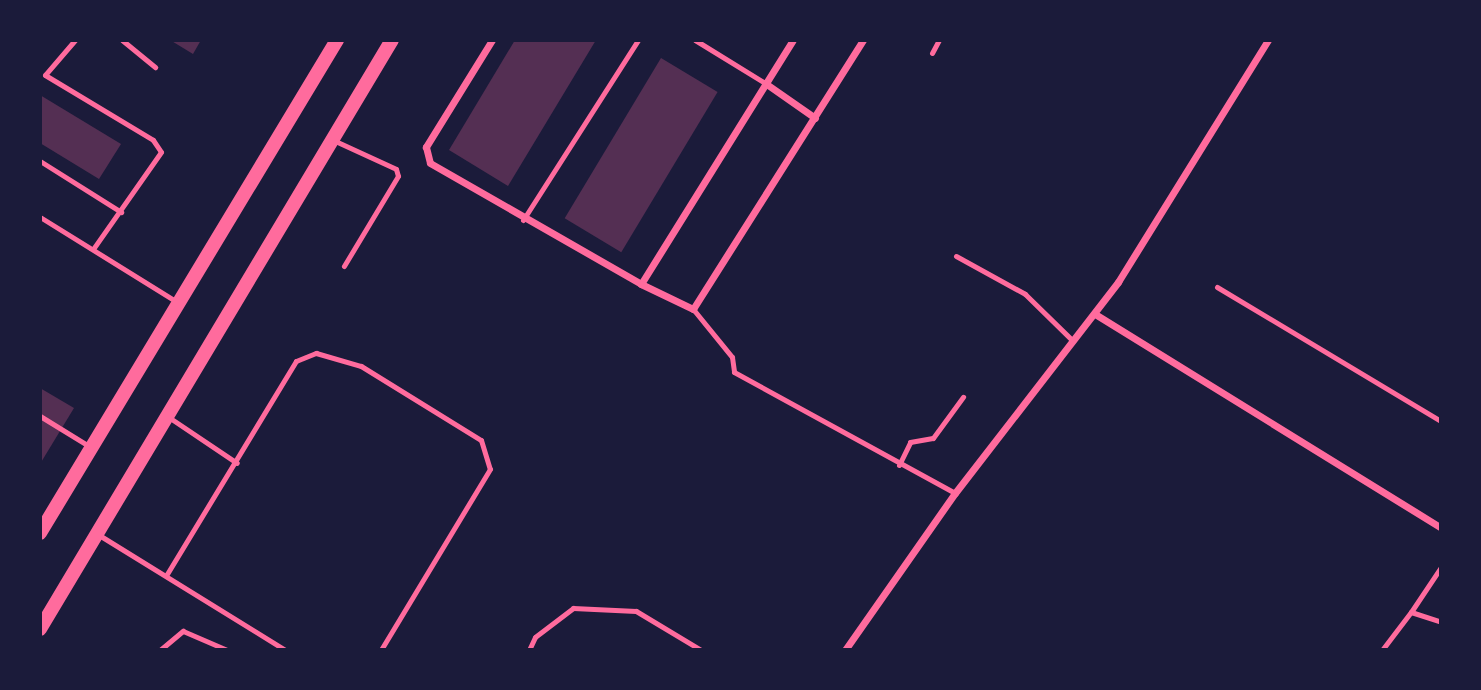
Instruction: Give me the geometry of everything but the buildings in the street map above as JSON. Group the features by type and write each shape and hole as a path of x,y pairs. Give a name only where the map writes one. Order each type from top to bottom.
{"main road":[{"path":"40,533 337,40"},
{"path":"40,629 392,40"}],"street":[{"path":"492,40 426,155 523,220 692,309 816,118 863,40"},
{"path":"641,284 793,40"},
{"path":"845,650 954,493 1095,314 1268,40"},
{"path":"765,83 816,118"},
{"path":"1095,314 1441,528"}],"lane":[{"path":"75,40 42,74 160,146 159,162 93,249"},
{"path":"122,40 155,67"},
{"path":"523,220 638,40"},
{"path":"695,40 765,83"},
{"path":"932,53 939,40"},
{"path":"331,139 387,164 398,176 344,266"},
{"path":"40,161 121,212"},
{"path":"40,217 180,303"},
{"path":"956,256 1025,294 1073,341"},
{"path":"1217,287 1441,421"},
{"path":"692,309 732,357 733,372 954,493"},
{"path":"167,574 237,463 296,361 316,353 360,366 481,440 490,469 381,650"},
{"path":"899,465 910,442 933,438 962,397"},
{"path":"40,416 92,448"},
{"path":"167,416 237,463"},
{"path":"96,533 167,574 285,650"},
{"path":"1382,650 1441,567"},
{"path":"529,650 535,637 573,608 636,611 701,650"},
{"path":"1411,612 1441,622"},
{"path":"160,650 183,631 227,650"}]}
